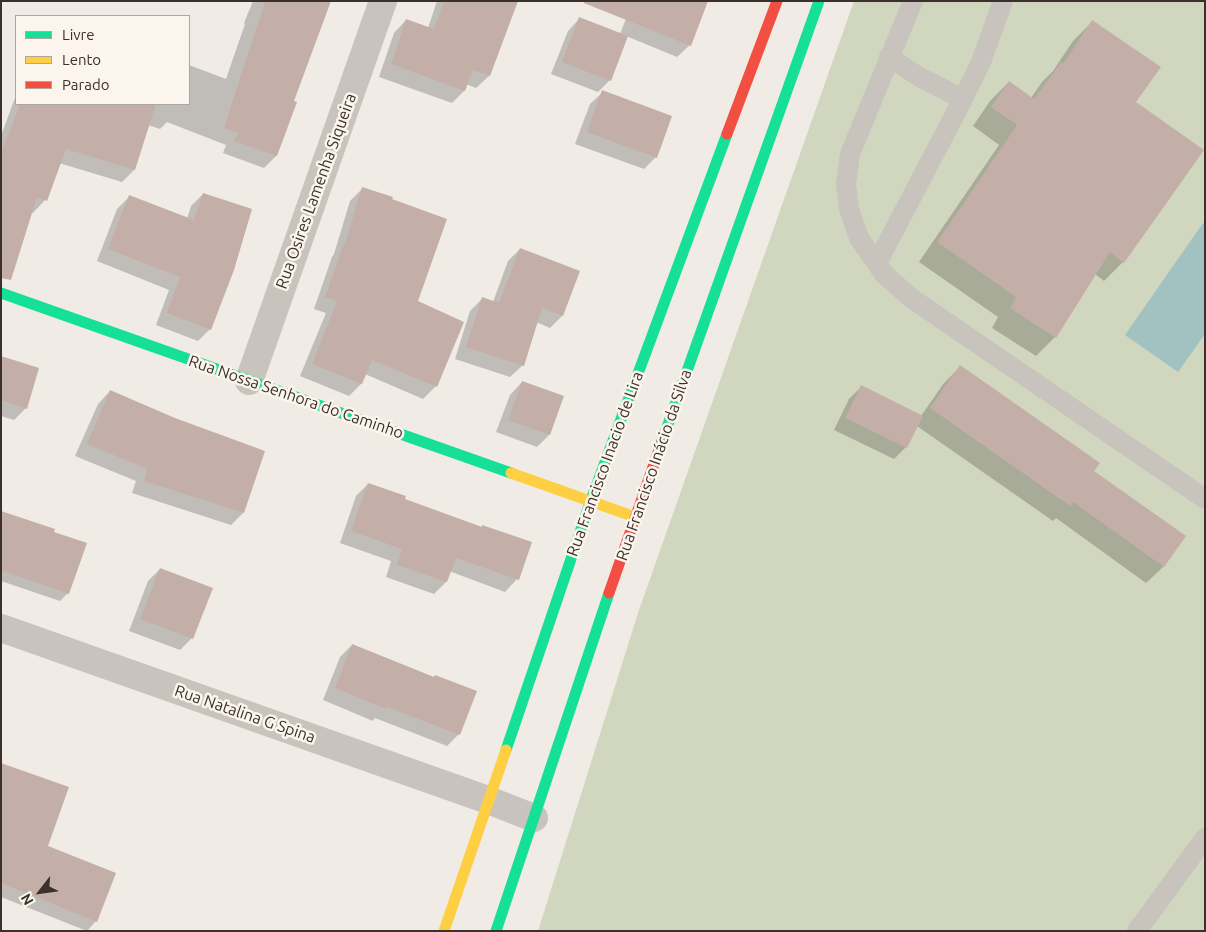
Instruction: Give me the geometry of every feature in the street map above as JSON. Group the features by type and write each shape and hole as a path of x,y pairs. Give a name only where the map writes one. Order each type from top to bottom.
{"street":[{"name":"Rua Osires Lamenha Siqueira","path":"249,380 384,1"},
{"name":"Rua Francisco Inacio de Lira","path":"444,931 591,500 777,1"},
{"name":"Rua Francisco Inácio da Silva","path":"496,931 635,517 819,1"},
{"name":"Rua Nossa Senhora do Caminho","path":"1,292 635,517"},
{"name":"Rua Natalina G Spina","path":"1,628 488,800 534,818"}],"lane":[{"path":"913,1 850,154 846,184 849,209 859,238 884,274 911,298 1205,499"},
{"path":"877,263 981,62 1003,1"},
{"path":"889,58 918,76 963,99"},
{"path":"1137,931 1205,838"}],"green space":[{"path":"854,1 1205,1 1205,931 538,931 639,610"}],"water":[{"path":"1203,223 1205,224 1205,334 1178,372 1125,335"}],"building":[{"path":"265,1 331,1 294,101 297,102 277,156 234,141 238,133 224,128"},
{"path":"444,1 518,1 490,76 473,70 465,91 391,64 406,19 434,29"},
{"path":"584,1 708,1 691,46 584,3"},
{"path":"579,17 628,36 611,81 562,62"},
{"path":"1092,20 1161,67 1136,102 1204,150 1124,263 1110,252 1056,338 1010,308 1016,297 937,242 1017,125 991,107 1009,81 1034,99 1061,62 1063,64"},
{"path":"602,90 672,116 657,158 587,132"},
{"path":"20,105 156,105 135,170 66,149 47,201 37,197 11,280 1,278 1,154"},
{"path":"362,187 393,197 392,199 447,219 418,301 464,322 437,387 372,360 362,384 312,364 337,301 325,297 345,244"},
{"path":"203,193 252,209 234,270 211,330 167,313 180,277 108,249 129,195 194,220"},
{"path":"520,248 580,271 563,316 542,308 524,366 466,347 482,297 499,303"},
{"path":"1,356 39,368 27,409 1,400"},
{"path":"960,365 1100,463 1094,471 1186,536 1164,567 1073,502 1070,506 930,408"},
{"path":"522,381 564,396 550,435 508,420"},
{"path":"861,385 923,416 907,448 845,418"},
{"path":"110,390 175,418 265,451 244,513 144,481 147,469 87,444"},
{"path":"368,483 406,496 405,499 482,527 482,525 532,542 519,580 456,558 447,582 397,565 402,549 351,531"},
{"path":"1,511 55,529 54,532 87,543 69,594 1,570"},
{"path":"160,568 213,588 193,639 140,619"},
{"path":"352,644 434,677 435,675 477,691 460,735 387,707 386,709 335,688"},
{"path":"1,763 69,787 48,846 116,873 97,922 1,883"}],"traffic: fast":[{"path":"661,444 819,1"},
{"path":"506,750 591,500 727,134"},
{"path":"1,293 511,473"},
{"path":"496,931 609,593"}],"traffic: slow":[{"path":"511,473 635,517"},
{"path":"444,931 506,750"}],"traffic: jam":[{"path":"727,134 777,1"},
{"path":"609,593 661,444"}]}
